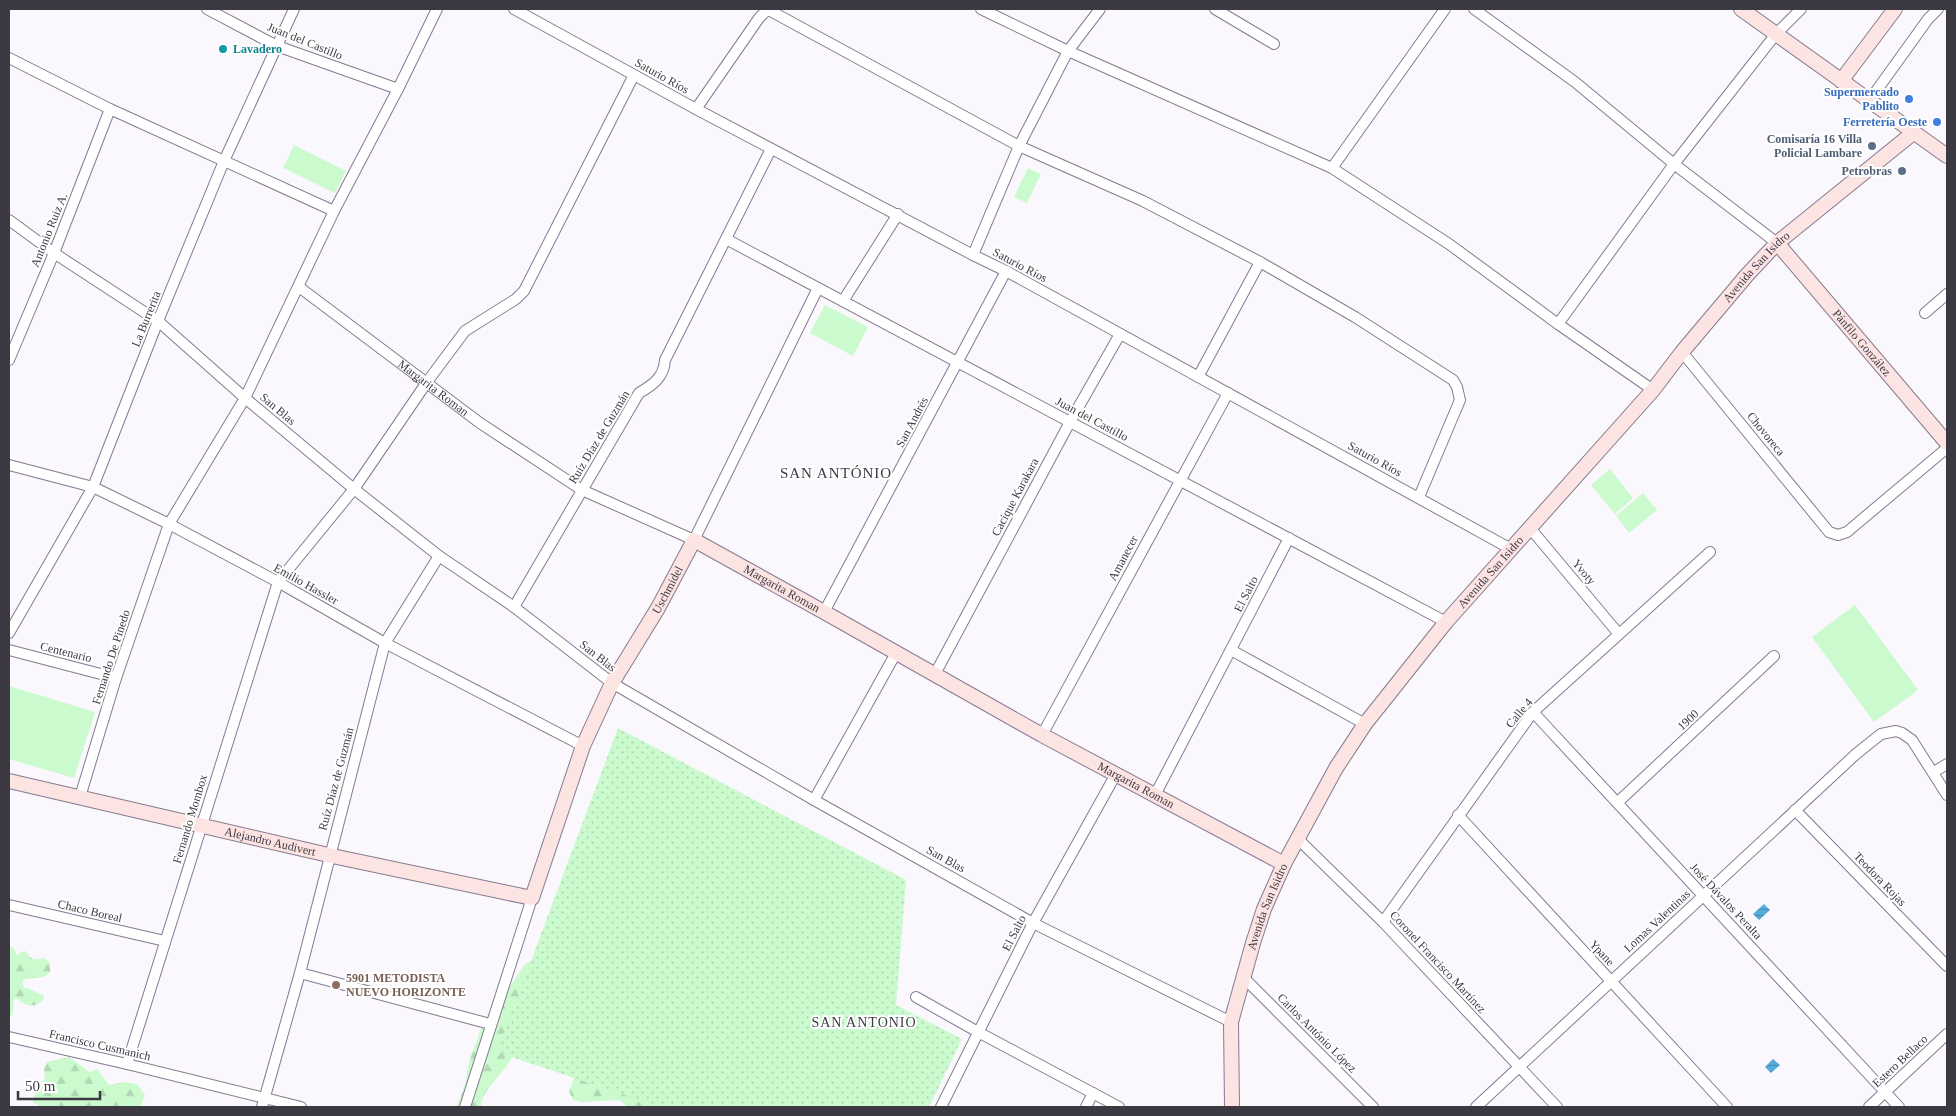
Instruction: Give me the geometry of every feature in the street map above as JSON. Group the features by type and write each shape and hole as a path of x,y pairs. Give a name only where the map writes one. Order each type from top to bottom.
{"street":[{"name":"Juan del Castillo","path":"207,9 277,46 398,89"},
{"name":"La Burrerita","path":"9,633 93,487 158,321 224,161 294,9"},
{"name":"Fernando De Pinedo","path":"80,797 116,678 169,524 244,398 334,211 398,89 437,9"},
{"name":"Saturio Ríos","path":"514,9 771,149 1006,271 1511,549"},
{"path":"696,109 767,9 1020,146 1143,201 1260,262 1354,317 1453,380 1460,400 1419,497"},
{"path":"981,9 1068,51 1332,168 1449,244 1558,324 1653,390"},
{"path":"973,255 1020,146 1068,51 1100,9"},
{"path":"1215,9 1274,44"},
{"path":"1332,168 1445,9"},
{"path":"1474,9 1575,82 1674,164 1777,243"},
{"path":"1741,9 1947,156"},
{"path":"1558,324 1674,164 1776,34 1801,9"},
{"path":"1841,81 1895,9"},
{"path":"1869,101 1928,19 1938,9"},
{"path":"9,58 110,109 334,211"},
{"path":"278,582 354,488 427,382 465,331 516,299 524,291 634,75"},
{"name":"Antonio Ruiz A.","path":"9,360 54,253 110,109"},
{"name":"Avenida San Isidro","path":"1232,1107 1231,1022 1264,909 1297,838 1336,768 1365,724 1446,622 1653,390 1682,352 1747,275 1777,243 1913,133"},
{"name":"Ruíz Díaz de Guzmán","path":"514,607 639,393 655,383 662,375 665,360 771,149"},
{"path":"843,301 898,214"},
{"name":"San Blas","path":"9,220 54,253 158,321 244,398 439,556 514,607 612,683 814,800 1033,923 1231,1022"},
{"name":"Juan del Castillo","path":"726,239 1446,622"},
{"name":"Pánfilo González","path":"1777,243 1947,443"},
{"path":"1198,377 1260,262"},
{"name":"San Andrés","path":"824,612 1006,271"},
{"name":"Margarita Roman","path":"299,287 480,423 582,490 694,540 1042,735 1284,864"},
{"name":"Uschmidel","path":"532,898 583,746 612,683 658,608 694,540 818,288"},
{"path":"1925,313 1947,294"},
{"name":"Cacique Karakara","path":"935,674 1070,422 1120,334"},
{"name":"Chovoreca","path":"1682,352 1830,532 1838,535 1846,532 1947,448"},
{"name":"Amanecer","path":"1042,735 1228,393"},
{"name":"Emilio Hassler","path":"9,466 93,487 169,524 278,582 385,643 583,746"},
{"name":"Yvoty","path":"1530,528 1618,633"},
{"name":"El Salto","path":"1155,795 1289,538"},
{"name":"Calle 4","path":"1383,922 1533,712 1618,633 1710,552"},
{"name":"Ruíz Díaz de Guzmán","path":"264,1103 300,973 385,643 439,556"},
{"name":"Fernando Mombox","path":"127,1064 278,582"},
{"name":"Centenario","path":"9,650 116,678"},
{"path":"1231,650 1365,724"},
{"path":"814,800 896,653"},
{"name":"1900","path":"1618,802 1774,656"},
{"name":"José Dávalos Peralta","path":"1533,712 1899,1107"},
{"name":"Lomas Valentinas","path":"1476,1107 1795,810 1856,754 1881,734 1896,731 1908,736 1934,772 1947,795"},
{"path":"1934,772 1947,764"},
{"name":"El Salto","path":"941,1107 1033,923 1116,774"},
{"name":"Alejandro Audivert","path":"9,781 329,856 532,898"},
{"name":"Teodora Rojas","path":"1795,810 1947,966"},
{"name":"Ypane","path":"1458,815 1728,1107"},
{"name":"Coronel Francisco Martínez","path":"1297,838 1383,922 1557,1107"},
{"path":"465,1107 490,1024 532,898"},
{"name":"Chaco Boreal","path":"9,905 165,941"},
{"path":"300,973 490,1024"},
{"name":"Carlos António López","path":"1243,976 1373,1107"},
{"path":"916,997 1119,1107"},
{"name":"Estero Bellaco","path":"1869,1107 1947,1034"},
{"name":"Francisco Cusmanich","path":"9,1037 127,1064 264,1103 301,1107"},
{"path":"1086,1107 1093,1093"}],"green space":[{"path":"294,145 346,171 335,193 283,168"},
{"path":"1028,168 1041,174 1027,203 1014,197"},
{"path":"825,305 868,327 853,356 810,333"},
{"path":"1610,469 1633,498 1615,514 1591,485"},
{"path":"1643,493 1657,510 1629,533 1616,516"},
{"path":"1855,605 1918,690 1874,722 1812,637"},
{"path":"9,686 95,712 74,778 9,759"},
{"path":"618,728 906,880 896,1005 962,1039 929,1107 660,1107 497,1052"},
{"path":"13,947 18,956 19,953 26,951 33,959 44,958 50,963 50,972 44,977 25,979 22,982 24,988 44,996 43,1000 36,1005 30,1005 16,998 14,999 13,1012 9,1019 9,948"},
{"path":"533,960 520,1033 510,1062 485,1093 481,1107 456,1107 479,1032 525,964"},
{"path":"69,1057 90,1072 97,1069 109,1085 126,1082 137,1084 145,1095 140,1107 41,1107 33,1102 36,1090 45,1078 44,1068 47,1062"},
{"path":"582,1058 696,1107 628,1107 619,1100 582,1102 573,1100 569,1091"}],"water":[{"path":"1764,904 1770,910 1759,920 1753,914"},
{"path":"1773,1059 1780,1065 1771,1073 1765,1067"}],"place":[{"name":"Lavadero","path":"223,49"},
{"name":"Supermercado Pablito","path":"1909,99"},
{"name":"Ferretería Oeste","path":"1937,122"},
{"name":"Comisaría 16 Villa Policial Lambare","path":"1872,146"},
{"name":"Petrobras","path":"1902,171"},
{"name":"5901 METODISTA NUEVO HORIZONTE","path":"336,985"}],"district":[{"name":"SAN ANTÓNIO","path":"836,473"},
{"name":"SAN ANTONIO","path":"864,1022"}]}
